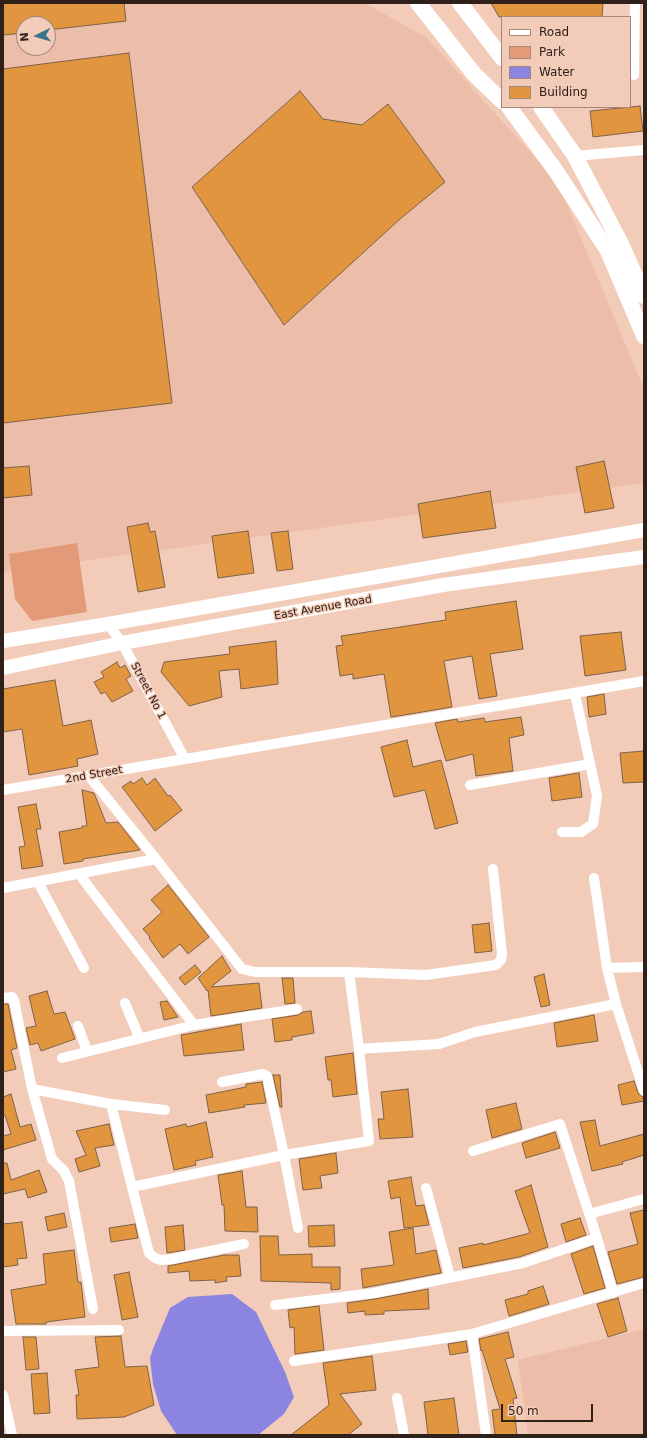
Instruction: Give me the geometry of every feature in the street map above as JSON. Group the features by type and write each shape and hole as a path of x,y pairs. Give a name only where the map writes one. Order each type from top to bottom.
{"main road":[{"path":"418,3 474,74 501,100"},
{"path":"460,3 501,57"},
{"path":"510,108 556,171 608,251 644,336"},
{"path":"542,108 575,156 622,244 644,296"},
{"name":"East Avenue Road","path":"3,641 644,530"},
{"name":"East Avenue Road","path":"3,668 122,643 442,585 644,558"}],"street":[{"path":"635,3 636,75"},
{"path":"575,156 644,150"},
{"name":"Street No 1","path":"108,624 122,643 185,759"},
{"name":"2nd Street","path":"3,790 575,694 644,681"},
{"path":"562,832 581,832 592,824 597,796 575,694"},
{"path":"470,785 590,764"},
{"path":"89,776 242,969 255,972 349,972 426,975 496,965 501,960 502,954 493,869"},
{"path":"3,888 156,859"},
{"path":"79,874 194,1024"},
{"path":"594,878 607,968 616,1004 644,1091"},
{"path":"38,882 84,968"},
{"path":"607,968 644,967"},
{"path":"132,1187 284,1155 368,1141 359,1049 349,972"},
{"path":"3,998 12,997 14,1000 32,1089 52,1159 64,1171 69,1181 93,1309"},
{"path":"125,1003 139,1037"},
{"path":"359,1049 439,1044 475,1032 616,1004"},
{"path":"62,1058 194,1024 297,1009"},
{"path":"78,1026 87,1051"},
{"path":"222,1082 263,1074 267,1076 298,1228"},
{"path":"32,1089 111,1104 165,1110"},
{"path":"111,1104 149,1253 155,1258 161,1260 172,1259 244,1244"},
{"path":"473,1151 560,1124 590,1214 612,1293"},
{"path":"426,1188 450,1277"},
{"path":"590,1214 644,1200"},
{"path":"275,1305 374,1293 523,1263 597,1238"},
{"path":"294,1361 472,1334 644,1283"},
{"path":"3,1331 119,1330"},
{"path":"472,1334 486,1435"},
{"path":"3,1395 12,1435"},
{"path":"397,1398 404,1435"}],"shaded area":[{"path":"3,3 365,3 427,38 558,183 644,389 644,483 3,572"},
{"path":"644,1329 644,1435 528,1435 518,1360"}],"green space":[{"path":"77,543 87,612 32,621 15,599 9,554"}],"water":[{"path":"232,1294 256,1312 285,1372 294,1397 284,1414 258,1435 177,1435 161,1411 153,1384 150,1358 153,1349 170,1308 188,1297"}],"building":[{"path":"3,3 124,3 126,21 56,29 56,16 16,16 16,34 3,35"},
{"path":"491,3 603,3 602,16 499,17"},
{"path":"129,53 172,403 3,423 3,69"},
{"path":"300,91 323,119 362,125 388,104 445,182 400,219 284,325 192,187"},
{"path":"640,106 643,131 593,137 590,111"},
{"path":"604,461 614,508 585,513 576,467"},
{"path":"29,466 32,495 3,498 3,468"},
{"path":"490,491 496,528 423,538 418,504"},
{"path":"148,523 150,532 155,531 165,587 138,592 127,527"},
{"path":"248,531 254,573 218,578 212,536"},
{"path":"288,531 293,569 277,571 271,533"},
{"path":"516,601 523,649 490,654 497,696 479,699 472,656 444,661 452,707 391,717 384,674 353,679 353,674 340,676 336,646 343,645 341,636 446,620 445,612"},
{"path":"621,632 626,670 585,676 580,636"},
{"path":"276,641 278,684 241,689 239,669 219,671 222,697 189,706 161,672 164,662 230,654 229,647"},
{"path":"117,662 120,668 125,665 131,676 126,679 133,691 112,702 105,692 101,694 94,682 104,677 101,672"},
{"path":"55,680 63,726 91,720 98,754 77,759 78,766 29,775 22,729 3,732 3,689"},
{"path":"604,694 606,714 589,717 587,697"},
{"path":"521,717 524,735 509,738 513,771 476,776 473,754 446,761 435,723 457,719 458,722 484,718 485,722"},
{"path":"407,740 413,767 441,760 458,823 435,829 425,790 394,797 381,747"},
{"path":"644,751 644,782 623,783 620,753"},
{"path":"579,773 582,797 552,801 549,778"},
{"path":"142,778 147,785 155,778 168,796 170,795 182,810 155,831 122,787 131,781 133,784"},
{"path":"82,790 94,793 106,823 118,822 140,850 83,859 83,861 64,864 59,832 87,826"},
{"path":"36,804 41,829 36,829 43,866 22,869 19,847 25,846 18,807"},
{"path":"168,885 209,937 188,954 180,944 163,958 149,938 150,937 143,929 162,912 151,900"},
{"path":"489,923 492,951 475,953 472,925"},
{"path":"222,956 231,971 211,987 259,983 262,1008 211,1016 208,990 207,991 198,978"},
{"path":"195,965 201,972 185,985 179,978"},
{"path":"544,974 550,1005 541,1007 534,977"},
{"path":"282,978 293,978 295,1003 285,1004"},
{"path":"47,991 54,1014 65,1012 75,1039 41,1051 38,1043 30,1045 26,1028 36,1026 29,996"},
{"path":"167,1001 178,1017 164,1020 160,1002"},
{"path":"3,1004 8,1004 17,1048 11,1050 16,1069 3,1072"},
{"path":"311,1011 314,1033 292,1037 292,1040 275,1042 272,1019 298,1015 303,1012"},
{"path":"594,1015 598,1041 557,1047 554,1023"},
{"path":"241,1024 244,1050 184,1056 181,1035"},
{"path":"353,1053 357,1094 333,1097 331,1080 328,1080 325,1057"},
{"path":"273,1075 280,1075 282,1107 280,1107"},
{"path":"634,1081 638,1093 643,1097 644,1101 622,1105 618,1085"},
{"path":"262,1082 266,1103 244,1105 245,1107 209,1113 206,1095 246,1087 246,1084"},
{"path":"408,1089 413,1137 380,1139 378,1119 384,1119 381,1092"},
{"path":"11,1094 20,1127 31,1124 36,1140 3,1150 3,1136 11,1134 5,1115 3,1116 3,1097"},
{"path":"516,1103 522,1129 492,1138 486,1110"},
{"path":"595,1120 600,1146 644,1134 644,1155 622,1162 623,1164 592,1171 580,1122"},
{"path":"206,1122 213,1157 195,1161 196,1165 174,1170 165,1129 186,1124 187,1127"},
{"path":"109,1124 114,1145 95,1148 100,1166 79,1172 75,1159 86,1155 76,1131"},
{"path":"555,1132 560,1148 526,1158 522,1143"},
{"path":"336,1153 338,1173 320,1176 322,1188 303,1190 299,1159"},
{"path":"3,1163 7,1163 11,1180 39,1170 47,1192 28,1198 25,1189 3,1194"},
{"path":"242,1171 246,1207 257,1207 258,1232 225,1231 224,1205 222,1205 218,1175"},
{"path":"411,1177 416,1206 424,1205 429,1225 404,1228 400,1197 391,1199 388,1181"},
{"path":"531,1185 548,1247 519,1257 463,1268 459,1248 483,1243 483,1245 530,1233 515,1191"},
{"path":"644,1210 644,1277 617,1284 608,1252 638,1244 630,1213"},
{"path":"64,1213 67,1227 48,1231 45,1217"},
{"path":"580,1218 586,1235 566,1242 561,1224"},
{"path":"22,1222 27,1258 17,1259 18,1265 3,1267 3,1224"},
{"path":"135,1224 138,1238 111,1242 109,1228"},
{"path":"183,1225 185,1250 167,1253 165,1227"},
{"path":"334,1225 335,1246 309,1247 308,1226"},
{"path":"413,1228 416,1254 436,1250 441,1273 363,1288 361,1269 394,1265 389,1232"},
{"path":"260,1236 278,1236 279,1255 312,1254 312,1267 340,1267 340,1289 331,1290 331,1283 261,1281"},
{"path":"593,1246 605,1288 584,1294 571,1254"},
{"path":"74,1250 78,1282 81,1282 85,1317 46,1322 46,1324 16,1324 11,1290 46,1284 43,1254"},
{"path":"224,1255 239,1255 241,1276 226,1277 227,1281 215,1283 215,1280 190,1281 189,1271 168,1273 168,1266"},
{"path":"129,1272 138,1317 122,1320 114,1275"},
{"path":"543,1286 549,1304 509,1316 505,1300 528,1294 528,1291"},
{"path":"428,1289 429,1309 384,1311 384,1314 365,1315 365,1311 348,1313 347,1303"},
{"path":"618,1298 627,1331 608,1337 597,1304"},
{"path":"319,1306 324,1350 295,1354 294,1327 290,1328 288,1310"},
{"path":"508,1332 514,1357 505,1359 517,1398 513,1399 517,1435 495,1435 492,1410 500,1409 482,1350 481,1351 479,1339"},
{"path":"121,1336 125,1367 147,1366 154,1405 124,1417 77,1419 76,1395 79,1395 75,1370 99,1367 95,1337"},
{"path":"23,1337 36,1337 39,1369 26,1370"},
{"path":"466,1341 468,1352 450,1355 448,1344"},
{"path":"372,1356 376,1390 340,1394 362,1424 348,1435 291,1435 329,1405 323,1363"},
{"path":"47,1373 50,1413 34,1414 31,1374"},
{"path":"454,1398 459,1435 428,1435 424,1402"}]}
